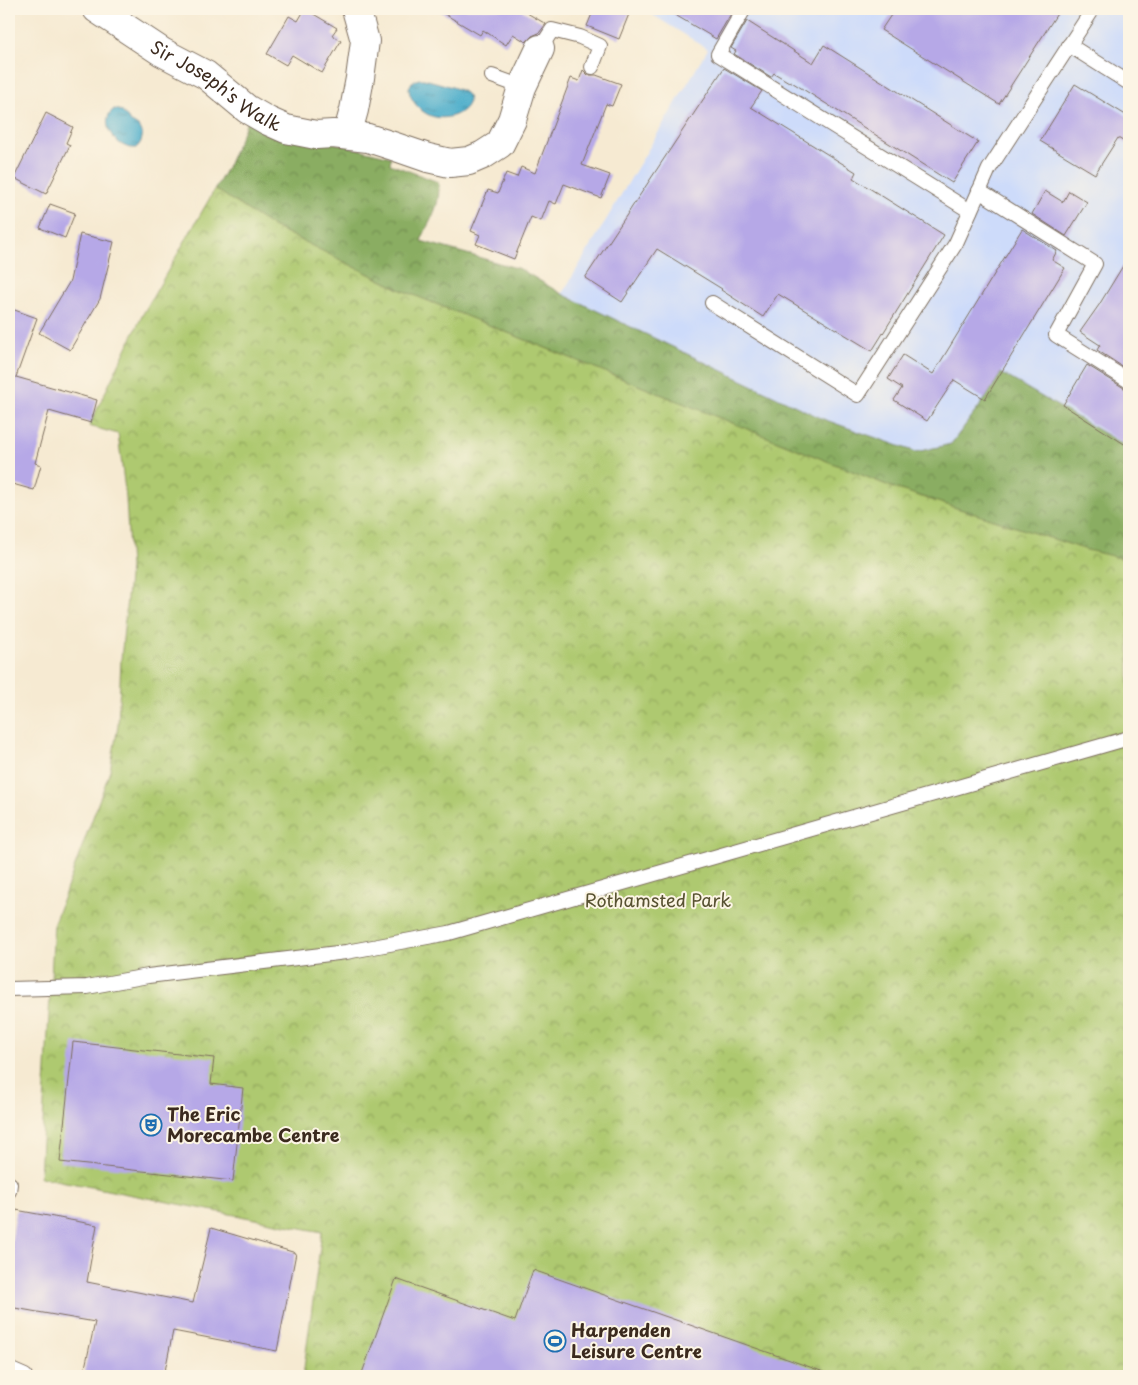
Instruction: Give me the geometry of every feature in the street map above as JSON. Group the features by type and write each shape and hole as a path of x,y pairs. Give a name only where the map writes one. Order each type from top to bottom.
{"street":[{"name":"Sir Joseph's Walk","path":"97,9 162,52 206,75 247,109 286,130 316,135 347,134 450,163 469,161 484,155 500,144 512,120 522,87 540,49"},
{"path":"347,134 358,86 365,41 356,9"}],"lane":[{"path":"744,9 718,54 970,211"},
{"path":"712,303 858,395 956,243 989,169 1093,9"},
{"path":"540,49 552,30 580,37 600,46 592,68"},
{"path":"1069,45 1129,83"},
{"path":"492,76 522,87"},
{"path":"979,191 1095,264 1056,335 1129,381"},
{"path":"9,990 87,987 148,976 346,952 449,934 1129,738"},
{"path":"9,1184 9,1191"},
{"path":"9,1369 25,1376"}],"shaded area":[{"path":"643,9 1129,9 1129,560 1087,550 894,488 401,290 215,189 228,166 238,142 421,241 520,269 562,294 708,49"}],"green space":[{"path":"247,122 391,157 390,164 438,182 439,191 434,213 421,241 520,269 562,294 823,419 916,452 951,444 985,399 1001,373 1129,448 1129,560 1087,550 894,488 401,290 272,226 215,189 228,166"},
{"name":"Rothamsted Park","path":"215,189 272,226 401,290 894,488 1087,550 1129,560 1129,1376 303,1376 322,1232 40,1177 54,923 110,771 118,726 121,660 130,567 126,498 118,434 89,426 143,314"}],"water":[{"path":"419,79 462,91 468,96 465,108 458,114 449,117 439,118 428,115 416,105 409,91 412,82"},
{"path":"114,109 121,111 141,129 142,138 136,148 122,145 111,134 107,121 109,114"}],"building":[{"path":"305,9 337,28 332,35 341,41 322,73 292,55 286,65 267,54 289,16 298,21"},
{"path":"436,9 520,9 546,24 539,33 532,36 526,42 513,34 506,45 483,30 480,35"},
{"path":"594,9 631,9 619,39 587,26"},
{"path":"665,9 728,9 732,12 716,39"},
{"path":"895,9 1060,9 999,104 881,30"},
{"path":"747,21 813,63 824,45 978,142 952,183 790,81 774,73 771,77 734,54 736,51 731,48"},
{"path":"724,68 762,91 751,107 856,172 853,178 944,235 872,351 778,294 763,317 657,249 622,302 585,278"},
{"path":"583,70 588,75 596,75 621,84 612,106 606,104 582,165 610,175 601,198 564,184 556,204 549,201 541,221 531,217 514,259 476,244 480,235 471,231 488,190 498,193 506,173 517,177 521,167 535,173 571,78 579,81"},
{"path":"1075,84 1129,117 1129,145 1118,138 1095,174 1040,141"},
{"path":"46,113 73,127 66,143 70,145 46,194 14,178"},
{"path":"1045,191 1063,202 1069,191 1087,202 1066,236 1032,214"},
{"path":"50,204 75,213 65,238 40,228"},
{"path":"1022,229 1057,251 1052,260 1065,268 985,399 954,380 927,421 894,400 902,388 888,379 903,355 933,374"},
{"path":"80,234 114,242 100,299 70,350 39,333 70,281"},
{"path":"1129,256 1129,371 1097,350 1100,345 1080,332"},
{"path":"9,308 37,318 16,377 97,400 91,423 49,411 35,463 41,465 34,490 9,483"},
{"path":"1087,365 1129,390 1129,447 1063,405"},
{"name":"The Eric Morecambe Centre","path":"73,1042 214,1058 211,1084 243,1088 233,1181 60,1162"},
{"path":"16,1210 97,1225 87,1282 193,1303 211,1228 296,1253 277,1351 173,1331 164,1376 106,1376 84,1372 95,1322 9,1307 9,1259"},
{"name":"Harpenden Leisure Centre","path":"533,1270 827,1373 826,1376 361,1376 396,1279 515,1321"}],"place":[{"name":"The Eric Morecambe Centre","path":"151,1125"},
{"name":"Harpenden Leisure Centre","path":"555,1341"}]}
